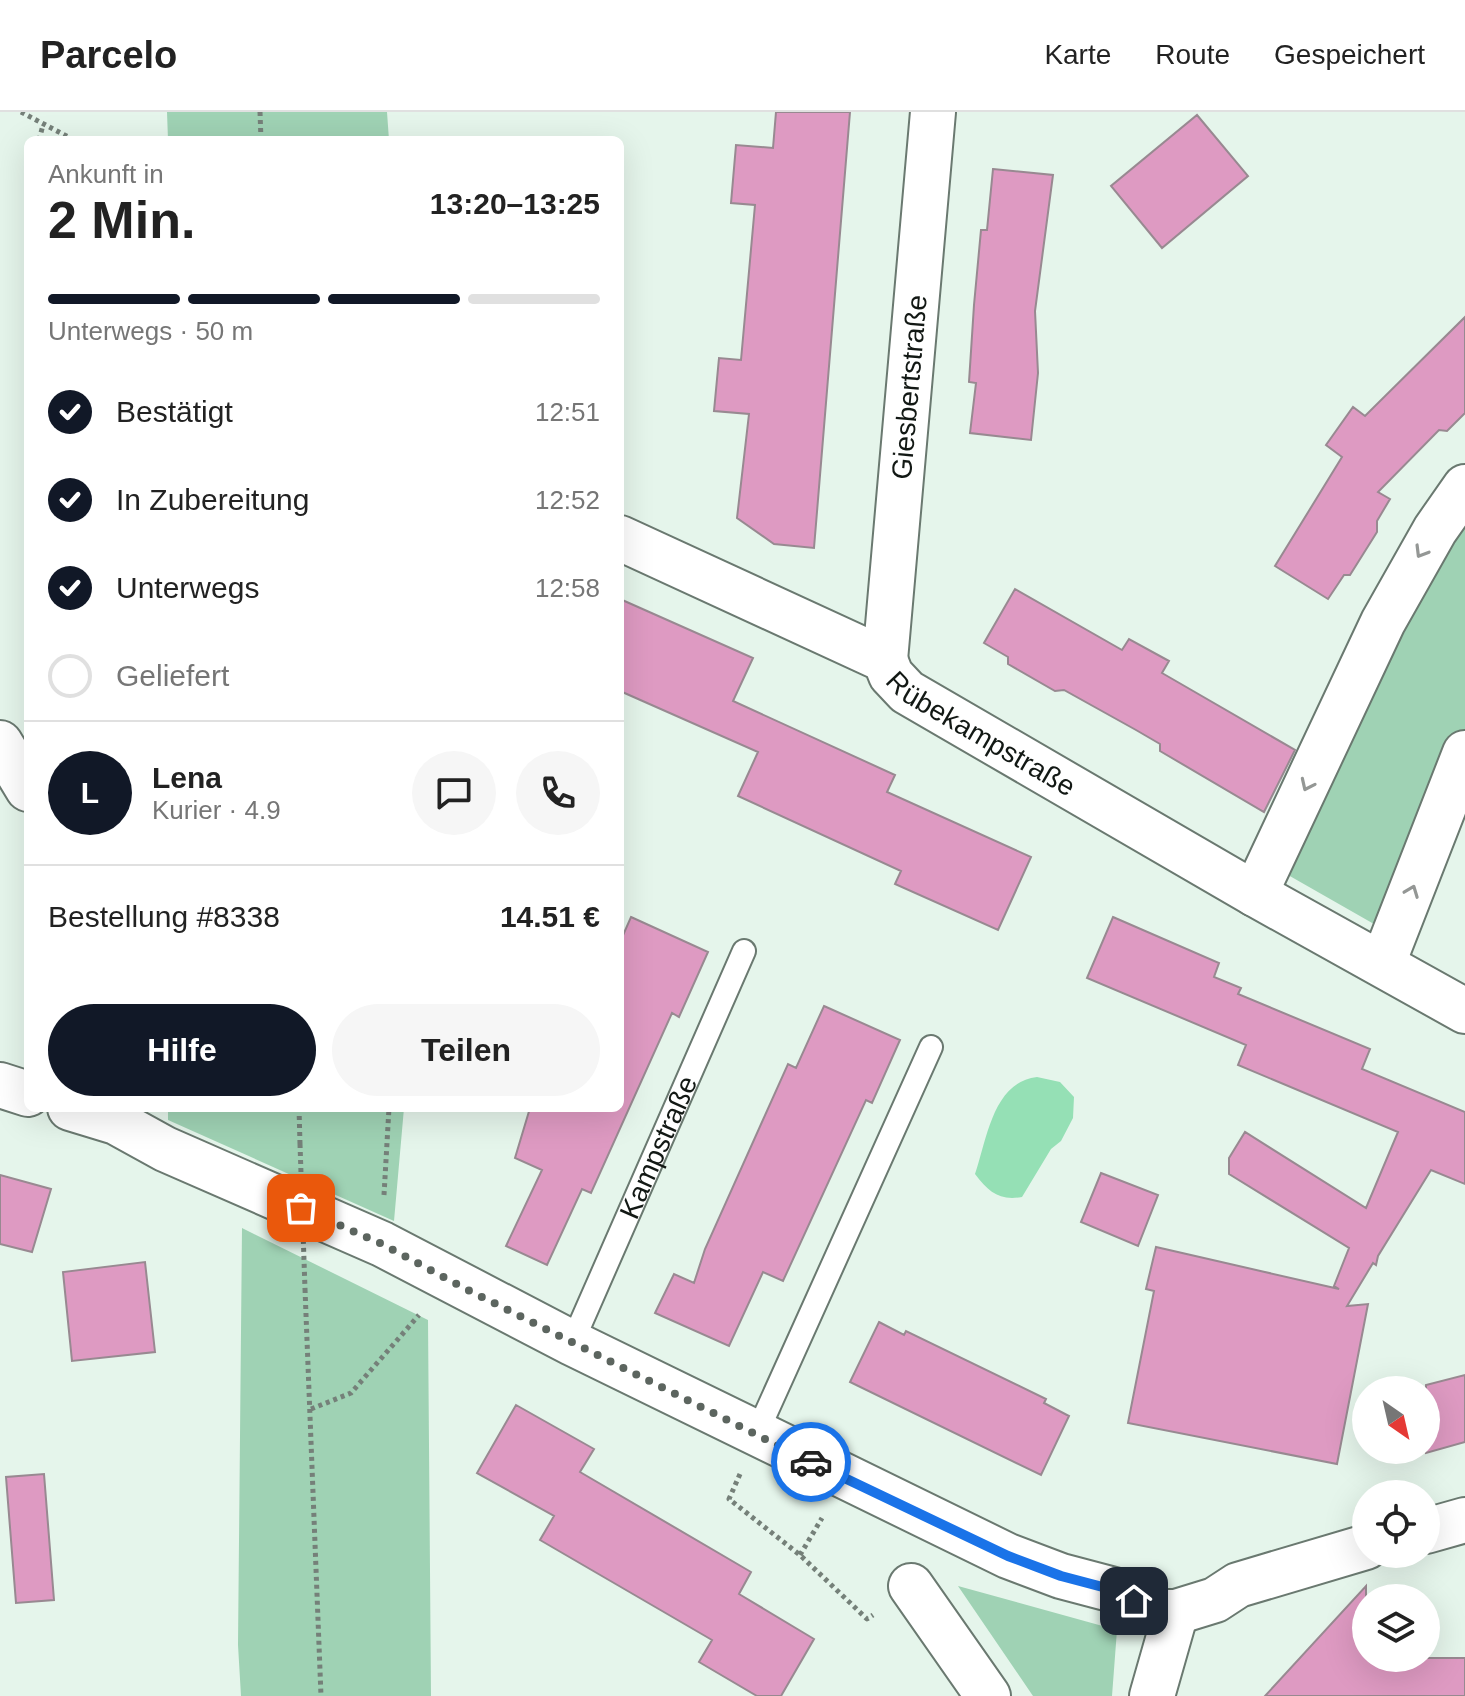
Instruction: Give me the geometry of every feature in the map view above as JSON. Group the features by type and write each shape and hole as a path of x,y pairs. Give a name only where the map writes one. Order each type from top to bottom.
{"street":[{"name":"Giesbertstraße","path":"885,660 933,112"},
{"path":"1255,894 1383,622 1435,530 1465,487"},
{"name":"Rübekampstraße","path":"624,540 885,660 891,675 907,692 1255,894 1465,1011"},
{"path":"0,743 24,782"},
{"path":"1383,963 1465,753"},
{"path":"0,1085 24,1093"},
{"path":"98,1112 119,1115 165,1149 382,1244 756,1435 1008,1556 1061,1576 1114,1590 1154,1612 1176,1612 1215,1600 1238,1585 1352,1551"},
{"path":"1440,1527 1465,1520"},
{"path":"911,1586 988,1696"},
{"path":"1152,1696 1176,1612"}],"lane":[{"name":"Kampstraße","path":"572,1343 744,951"},
{"path":"756,1435 931,1047"}],"path":[{"path":"21,112 66,136"},
{"path":"260,112 261,136"},
{"path":"40,136 43,125"},
{"path":"299,1112 321,1696"},
{"path":"382,1244 389,1112"},
{"path":"311,1409 351,1393 450,1280"},
{"path":"756,1435 729,1499 800,1555 867,1619 911,1586"}],"shaded area":[{"path":"167,112 387,112 389,136 168,136"},
{"path":"1465,510 1465,756 1409,944 1274,867"},
{"path":"1037,1077 1060,1082 1074,1097 1073,1118 1022,1197 1007,1198 990,1190 975,1174 988,1129 1001,1101 1010,1089 1022,1081"},
{"path":"168,1112 404,1112 394,1221 168,1120"},
{"path":"242,1228 428,1320 431,1696 241,1696 238,1645"},
{"path":"958,1586 1117,1630 1112,1696 1033,1696"}],"building":[{"path":"776,112 850,112 814,548 774,544 737,518 749,414 714,411 719,358 741,360 755,205 731,203 736,145 773,148"},
{"path":"1197,115 1248,176 1162,248 1111,186"},
{"path":"993,169 1053,175 1035,311 1038,373 1031,440 970,433 976,383 969,382 974,305 981,230 987,230"},
{"path":"1465,317 1465,413 1447,431 1439,430 1378,492 1390,499 1377,521 1377,532 1350,575 1344,575 1328,599 1275,566 1342,457 1326,445 1353,407 1365,416"},
{"path":"1015,589 1122,650 1129,639 1169,661 1162,673 1295,750 1264,812 1160,751 1160,744 1136,730 1064,690 1055,691 1008,664 1008,657 984,643"},
{"path":"624,601 753,658 733,701 895,775 887,792 1031,857 998,930 895,884 901,871 738,796 758,752 624,693"},
{"path":"631,917 708,952 679,1017 672,1013 591,1193 582,1189 547,1265 506,1246 542,1170 515,1158 529,1112 624,1112 624,933"},
{"path":"1113,917 1219,963 1214,977 1241,988 1238,994 1370,1049 1362,1069 1465,1112 1465,1184 1431,1170 1378,1256 1376,1265 1373,1263 1347,1306 1368,1304 1337,1464 1128,1423 1154,1291 1146,1289 1156,1247 1339,1289 1334,1286 1349,1248 1229,1174 1229,1158 1245,1132 1366,1208 1398,1132 1238,1065 1246,1045 1087,978"},
{"path":"824,1006 900,1040 872,1103 866,1100 783,1281 763,1272 729,1346 655,1313 674,1274 694,1283 705,1249 788,1064 796,1068"},
{"path":"1101,1173 1158,1195 1138,1246 1081,1222"},
{"path":"0,1175 51,1189 32,1252 0,1244"},
{"path":"145,1262 155,1352 72,1361 63,1272"},
{"path":"879,1322 904,1335 906,1331 1046,1399 1044,1403 1069,1416 1041,1475 850,1382"},
{"path":"1465,1375 1465,1442 1440,1449 1440,1381"},
{"path":"516,1405 594,1449 580,1472 751,1572 739,1594 814,1639 781,1696 757,1696 699,1662 712,1640 540,1540 554,1516 477,1473"},
{"path":"44,1474 54,1600 16,1603 6,1477"},
{"path":"1352,1601 1352,1672 1440,1672 1440,1658 1465,1658 1465,1696 1265,1696"}],"way so far":[{"path":"301,1208 382,1244 811,1462"}],"route":[{"path":"811,1462 1008,1556 1061,1576 1114,1590 1134,1601"}]}
